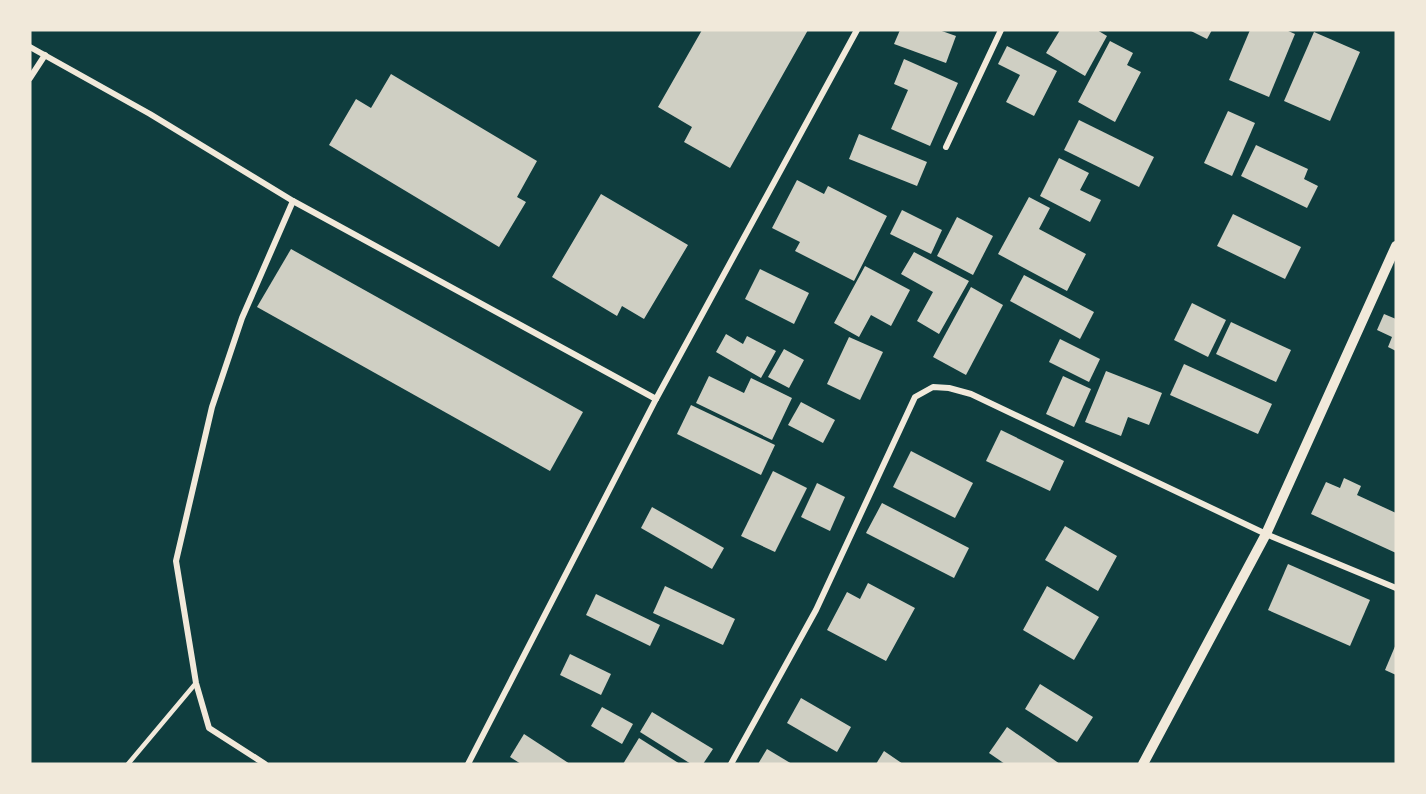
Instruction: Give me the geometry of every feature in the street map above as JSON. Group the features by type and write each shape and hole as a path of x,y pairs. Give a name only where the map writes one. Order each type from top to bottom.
{"street":[{"path":"468,764 656,399 857,30"},
{"path":"946,147 1001,30"},
{"path":"30,47 150,114 293,201 656,399"},
{"path":"30,78 45,55"},
{"path":"265,764 209,728 196,683 176,561 212,406 242,318 293,201"},
{"path":"1143,764 1266,534 1396,246"},
{"path":"731,764 816,610 915,397 933,387 949,388 971,394 1266,534 1396,588"}],"lane":[{"path":"128,764 196,683"}],"building":[{"path":"702,30 808,30 730,168 684,142 692,127 658,107"},
{"path":"900,30 939,30 956,36 946,63 894,44"},
{"path":"1060,30 1097,30 1107,36 1085,76 1046,53"},
{"path":"1189,30 1212,30 1207,39"},
{"path":"1250,30 1286,30 1295,34 1269,97 1229,80"},
{"path":"1314,32 1360,52 1330,121 1284,101"},
{"path":"1110,41 1133,53 1127,65 1141,72 1115,122 1078,102"},
{"path":"1007,46 1057,71 1034,116 1006,102 1020,75 998,64"},
{"path":"904,59 958,83 930,146 891,129 908,90 894,84"},
{"path":"391,74 537,161 517,197 526,202 499,247 329,145 356,99 371,108"},
{"path":"1228,111 1255,123 1232,176 1204,163"},
{"path":"1079,120 1154,157 1139,187 1064,150"},
{"path":"859,134 927,162 917,186 849,159"},
{"path":"1256,145 1308,169 1304,179 1318,186 1307,208 1241,176"},
{"path":"1059,158 1089,173 1080,190 1101,200 1090,222 1040,196"},
{"path":"797,180 824,194 828,186 887,216 854,281 795,251 800,242 772,228"},
{"path":"601,194 688,245 644,319 622,306 617,316 552,277"},
{"path":"1029,197 1050,208 1039,229 1086,254 1067,291 998,254"},
{"path":"902,210 942,230 931,254 890,234"},
{"path":"1233,214 1301,247 1285,279 1217,246"},
{"path":"957,217 993,236 973,275 937,256"},
{"path":"291,249 583,412 550,471 257,307"},
{"path":"914,252 969,281 939,334 917,321 933,292 901,274"},
{"path":"865,266 910,290 891,326 871,315 859,337 834,323"},
{"path":"760,269 809,293 794,324 745,299"},
{"path":"1024,275 1094,312 1080,339 1010,301"},
{"path":"971,287 1003,305 966,375 933,357"},
{"path":"1192,303 1226,320 1208,357 1174,340"},
{"path":"1384,314 1396,319 1396,351 1388,347 1392,337 1377,330"},
{"path":"1231,322 1291,350 1276,382 1216,354"},
{"path":"726,334 743,344 747,336 776,351 761,378 716,352"},
{"path":"849,337 883,352 860,400 827,384"},
{"path":"1060,339 1100,359 1089,382 1049,362"},
{"path":"784,349 804,360 789,388 768,377"},
{"path":"1184,364 1272,404 1258,434 1170,395"},
{"path":"1106,371 1162,393 1149,425 1128,417 1121,436 1085,422"},
{"path":"709,376 744,393 751,378 792,398 772,440 696,403"},
{"path":"1063,376 1091,389 1074,427 1046,414"},
{"path":"801,402 835,420 823,443 788,425"},
{"path":"691,405 775,445 761,475 677,434"},
{"path":"1001,430 1064,461 1050,491 986,461"},
{"path":"911,451 973,483 955,518 893,487"},
{"path":"773,471 807,488 775,552 741,536"},
{"path":"1344,478 1361,486 1357,495 1396,513 1396,553 1311,514 1326,482 1340,488"},
{"path":"817,483 845,497 830,531 801,517"},
{"path":"882,503 969,548 954,578 866,533"},
{"path":"652,507 724,548 712,569 641,528"},
{"path":"1065,526 1117,556 1098,591 1045,560"},
{"path":"1288,564 1370,600 1350,646 1268,610"},
{"path":"868,583 915,608 886,661 827,630 847,592 860,599"},
{"path":"665,586 735,619 723,645 653,613"},
{"path":"1047,586 1099,617 1074,660 1023,630"},
{"path":"596,594 660,625 650,646 586,615"},
{"path":"1396,644 1396,675 1385,670"},
{"path":"570,654 611,674 601,695 560,675"},
{"path":"1040,684 1093,717 1077,742 1025,709"},
{"path":"801,698 851,727 837,752 787,723"},
{"path":"602,707 633,724 622,744 591,726"},
{"path":"652,712 713,749 703,764 691,764 640,732"},
{"path":"1007,727 1060,764 1005,764 989,753"},
{"path":"524,734 570,764 521,764 510,757"},
{"path":"639,738 680,764 623,764"},
{"path":"767,749 792,764 758,764"},
{"path":"884,751 903,764 876,764"}]}
